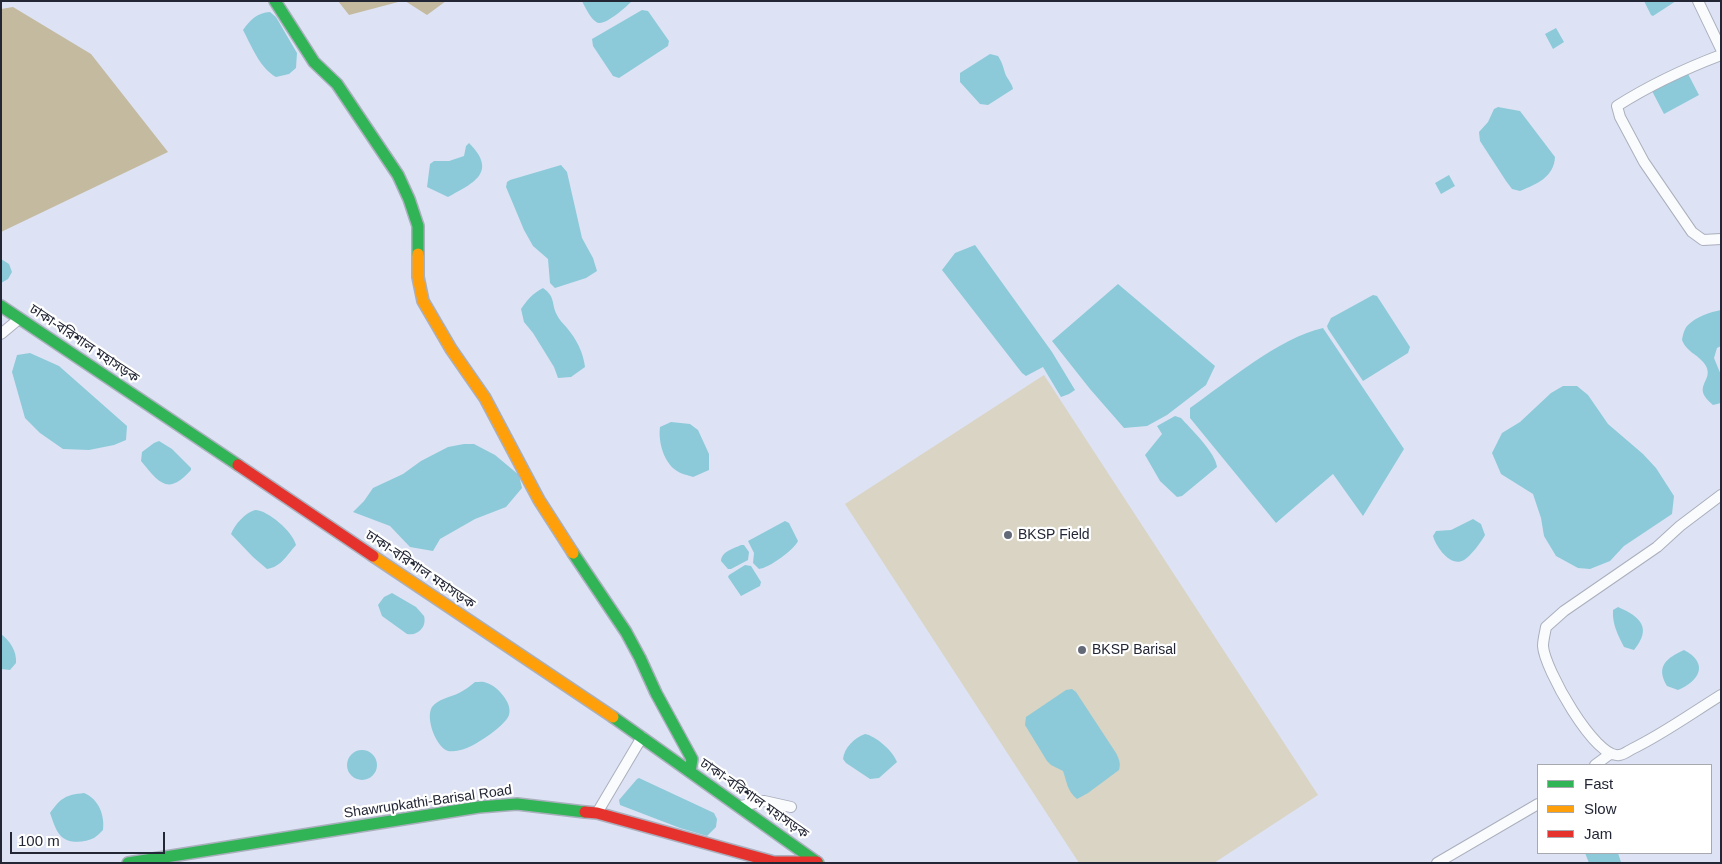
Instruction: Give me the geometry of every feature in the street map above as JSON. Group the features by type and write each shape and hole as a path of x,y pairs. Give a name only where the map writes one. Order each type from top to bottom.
{"main road":[{"path":"275,1 314,62 337,84 398,175 418,226 418,270 423,301 451,349 485,398 539,500 626,632 656,694 692,759 690,772"},
{"name":"ঢাকা-বরিশাল মহাসড়ক","path":"1,306 642,737 818,862"},
{"name":"Shawrupkathi-Barisal Road","path":"128,863 479,807 517,804 597,813 774,862 818,862"}],"street":[{"path":"1698,1 1721,50"},
{"path":"1721,55 1673,74 1617,106 1620,117 1644,162 1692,232 1703,240 1721,239"},
{"path":"1,334 19,319"},
{"path":"1721,495 1680,526 1657,547 1564,611 1546,627 1543,647 1566,700 1595,742 1610,754 1619,755 1641,745 1721,695"},
{"path":"597,813 642,737"},
{"path":"1596,764 1610,754"},
{"path":"739,806 764,801 791,807"},
{"path":"1437,863 1537,805"}],"shaded area":[{"path":"338,1 402,1 349,15"},
{"path":"405,1 446,1 427,15"},
{"path":"13,7 91,54 168,152 1,232 1,9"},
{"name":"BKSP Barisal","path":"1044,375 1318,795 1214,863 1079,863 845,504"}],"water":[{"path":"582,1 632,1 611,18 599,23 591,17"},
{"path":"1644,1 1676,1 1653,16"},
{"path":"642,10 648,11 669,41 668,46 619,78 613,76 593,46 592,39"},
{"path":"270,12 276,17 297,53 296,68 289,74 276,77 261,63 243,30 255,17"},
{"path":"1556,28 1564,42 1553,49 1545,34"},
{"path":"990,54 998,56 1013,89 988,105 980,104 960,82 960,73"},
{"path":"1687,72 1699,95 1664,114 1652,91"},
{"path":"1498,107 1520,111 1555,157 1551,170 1544,179 1520,191 1512,189 1480,141 1479,132 1488,122 1494,109"},
{"path":"469,143 482,162 479,176 466,187 448,197 427,187 430,164 434,161 449,161 464,156 466,146"},
{"path":"561,165 567,172 582,238 593,258 597,271 586,278 555,288 550,283 548,259 533,246 524,230 506,187 507,182 510,180"},
{"path":"1449,175 1455,186 1441,194 1435,183"},
{"path":"975,245 1052,352 1075,390 1069,394 1061,397 1043,367 1026,376 1022,373 942,270 955,253"},
{"path":"1,259 9,264 12,272 8,279 1,283"},
{"path":"1118,284 1215,366 1206,385 1167,415 1147,426 1124,428 1052,341"},
{"path":"543,288 550,294 558,317 574,337 583,356 585,367 571,377 558,378 554,367 524,322 521,309 530,297"},
{"path":"1373,295 1377,296 1410,347 1408,353 1363,381 1327,326 1331,318"},
{"path":"1721,310 1721,346 1717,348 1714,358 1721,375 1721,403 1713,405 1706,399 1703,393 1708,371 1706,366 1687,348 1682,340 1686,328 1691,322 1703,315"},
{"path":"1323,328 1404,449 1363,516 1333,474 1276,523 1190,418 1190,408 1271,351 1306,333"},
{"path":"30,353 59,366 127,426 126,440 114,445 89,450 63,449 40,433 25,418 12,372 17,355"},
{"path":"1563,386 1577,386 1588,395 1608,424 1643,454 1656,468 1674,496 1672,514 1624,546 1610,561 1590,569 1578,568 1556,556 1544,536 1541,518 1533,494 1501,474 1492,453 1502,433 1520,422 1551,393"},
{"path":"1175,416 1181,418 1202,441 1216,461 1217,467 1182,496 1177,497 1160,481 1145,455 1162,434 1157,426"},
{"path":"671,422 690,424 698,430 709,454 709,470 693,477 679,472 672,467 665,458 660,433 660,427"},
{"path":"159,441 172,449 191,468 176,483 164,484 141,461 142,452"},
{"path":"474,444 495,455 519,475 522,488 506,507 475,519 440,539 433,551 410,547 390,526 353,512 373,488 403,474 421,461 448,447"},
{"path":"255,510 273,518 285,528 296,545 283,560 272,568 267,569 231,534 241,519"},
{"path":"1473,519 1481,524 1485,535 1464,560 1459,562 1449,559 1437,546 1433,536 1436,531 1451,530"},
{"path":"785,521 789,523 798,541 796,545 781,558 759,569 753,563 754,553 748,541"},
{"path":"744,545 749,552 748,560 728,569 721,561 723,555"},
{"path":"745,565 751,566 761,582 760,586 741,596 728,577"},
{"path":"392,593 416,607 424,616 423,627 415,634 407,634 382,616 378,605 384,597"},
{"path":"1618,607 1638,619 1643,629 1634,650 1624,647 1616,629 1613,620 1613,610"},
{"path":"1,634 10,643 15,654 16,663 10,670 1,669"},
{"path":"1684,650 1697,660 1699,671 1692,682 1678,690 1667,686 1662,673 1668,660"},
{"path":"475,682 486,682 499,691 509,705 509,715 497,729 477,743 467,748 448,751 439,744 433,732 430,712 432,707 441,700 461,692"},
{"path":"1072,689 1076,692 1116,753 1120,763 1119,770 1077,799 1069,790 1063,771 1047,761 1025,725 1026,717 1066,690"},
{"path":"865,734 884,745 897,762 879,778 870,779 843,759 845,751 850,744"},
{"path":"362,750 373,754 377,765 373,776 362,780 351,776 347,765 351,754"},
{"path":"639,778 714,813 717,819 716,827 707,836 680,828 620,805 619,800"},
{"path":"84,793 94,799 100,808 103,830 90,840 76,842 67,840 58,833 50,813 64,798"},
{"path":"1585,854 1618,854 1621,862 1589,863"}],"traffic: fast":[{"path":"275,1 314,62 337,84 398,175 418,226 418,254"},
{"path":"1,306 238,465"},
{"path":"573,553 626,632 640,658 656,693 692,759 690,772"},
{"path":"613,717 818,863"},
{"path":"128,863 479,807 517,804 585,812"}],"traffic: slow":[{"path":"418,254 418,277 423,301 451,349 485,398 539,500 573,553"},
{"path":"373,556 613,717"}],"traffic: jam":[{"path":"238,465 373,556"},
{"path":"585,812 597,813 774,862 817,862"}],"place":[{"name":"BKSP Field","path":"1008,535"},
{"name":"BKSP Barisal","path":"1082,650"}]}
